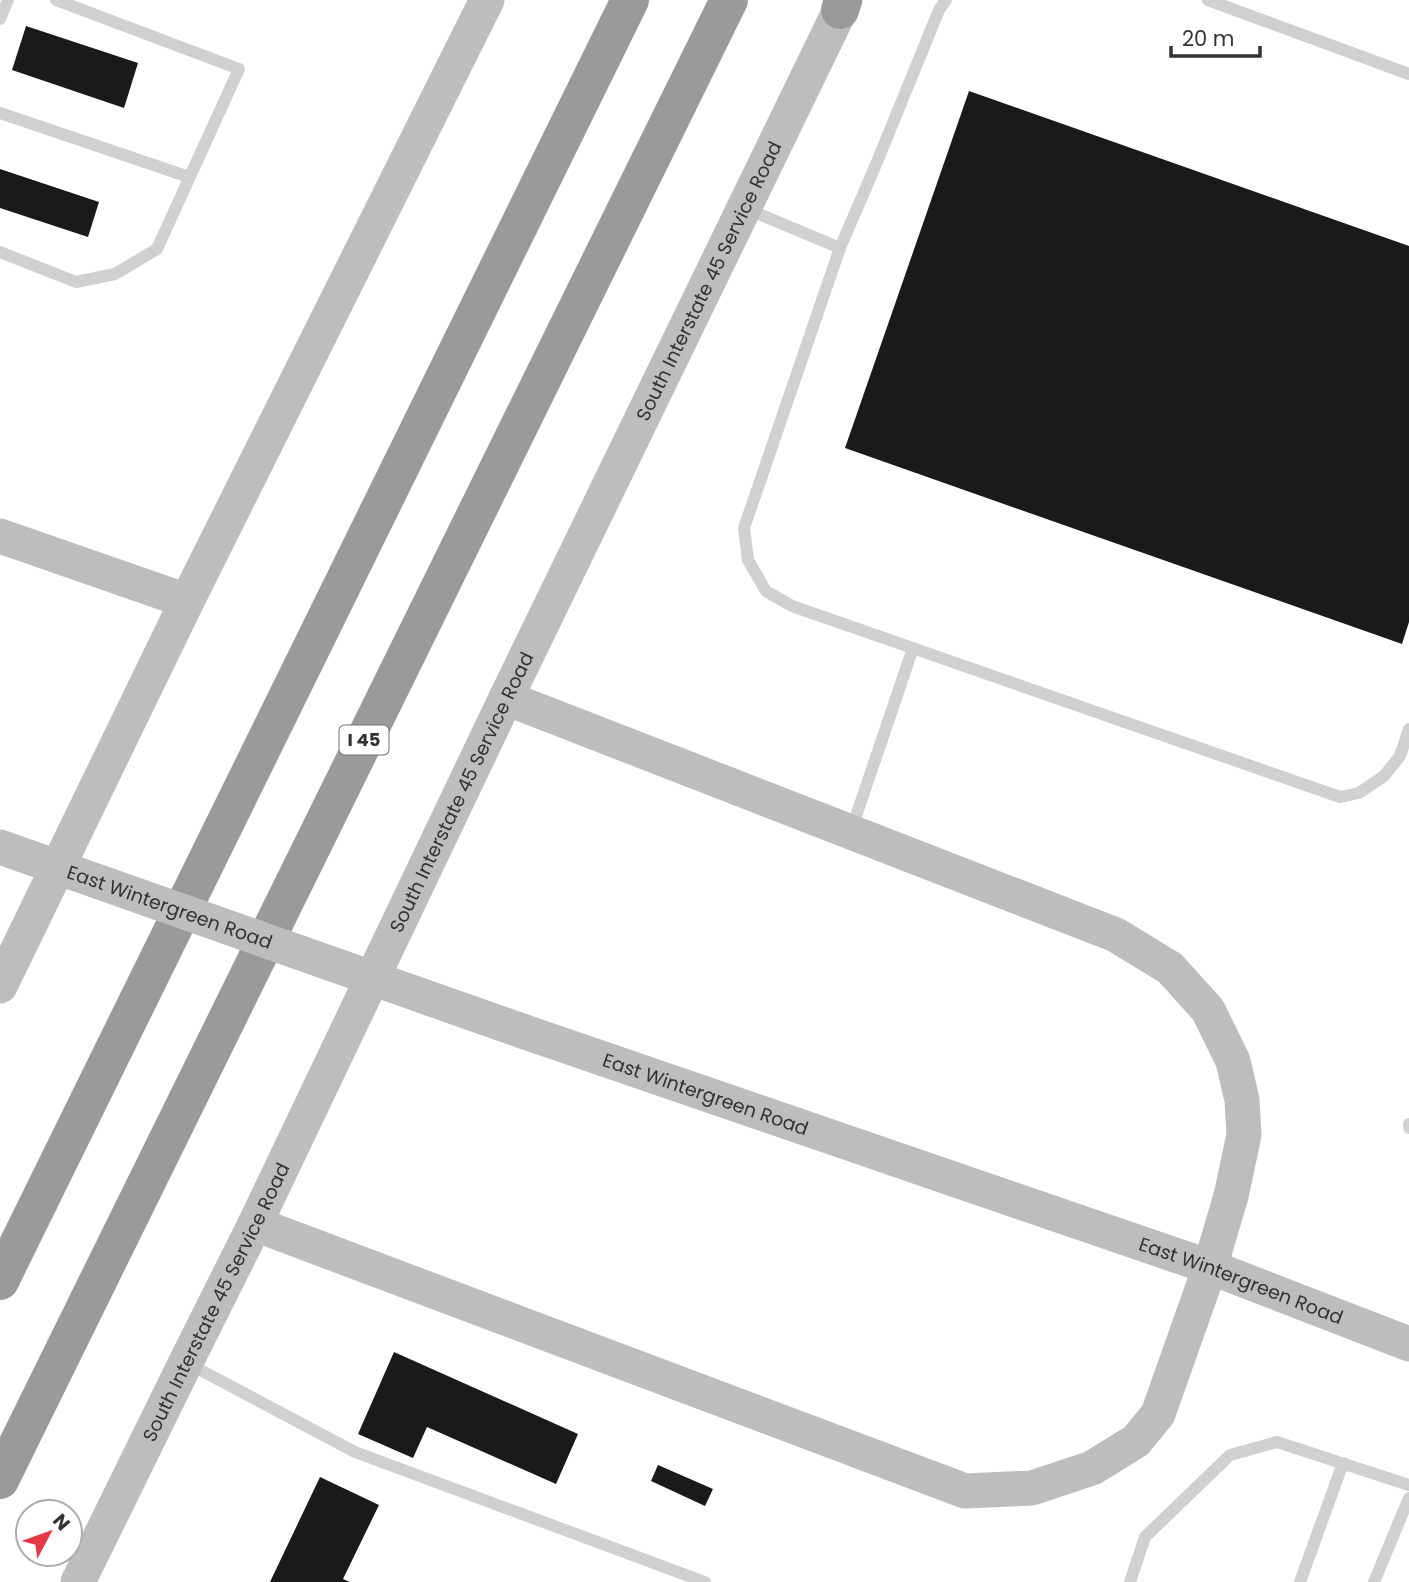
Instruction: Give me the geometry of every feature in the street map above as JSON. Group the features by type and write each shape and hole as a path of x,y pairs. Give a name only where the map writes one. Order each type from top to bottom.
{"highway":[{"path":"0,1281 630,0"},
{"name":"I 45","path":"0,1480 729,0"}],"main road":[{"path":"0,986 187,601 487,0"},
{"name":"South Interstate 45 Service Road","path":"78,1582 255,1224 843,3"},
{"path":"0,536 187,601"},
{"path":"255,1224 965,1491 1032,1488 1092,1468 1136,1441 1158,1414 1210,1267 1231,1196 1244,1135 1242,1100 1233,1061 1208,1010 1170,968 1116,935 506,698"},
{"name":"East Wintergreen Road","path":"0,847 525,1032 1210,1267 1409,1344"}],"lane":[{"path":"0,19 8,0"},
{"path":"0,252 76,282 115,274 157,249 239,69 56,0"},
{"path":"946,0 939,10 840,248 744,528 748,560 766,591 792,606 1340,797 1359,793 1384,776 1400,756 1409,729"},
{"path":"1208,0 1409,74"},
{"path":"0,113 189,177"},
{"path":"744,208 840,248"},
{"path":"850,832 913,648"},
{"path":"186,1362 355,1452 705,1582"},
{"path":"1130,1582 1145,1537 1230,1455 1277,1442 1409,1485"},
{"path":"1300,1582 1343,1463"},
{"path":"1374,1582 1409,1498"}],"building":[{"path":"26,26 138,63 124,108 12,70"},
{"path":"969,91 1409,246 1409,622 1402,644 845,448"},
{"path":"0,169 99,202 88,237 0,208"},
{"path":"394,1352 578,1434 556,1484 427,1427 413,1458 358,1434"},
{"path":"658,1465 713,1489 705,1506 651,1481"},
{"path":"320,1477 379,1505 343,1579 350,1582 270,1582"}]}
